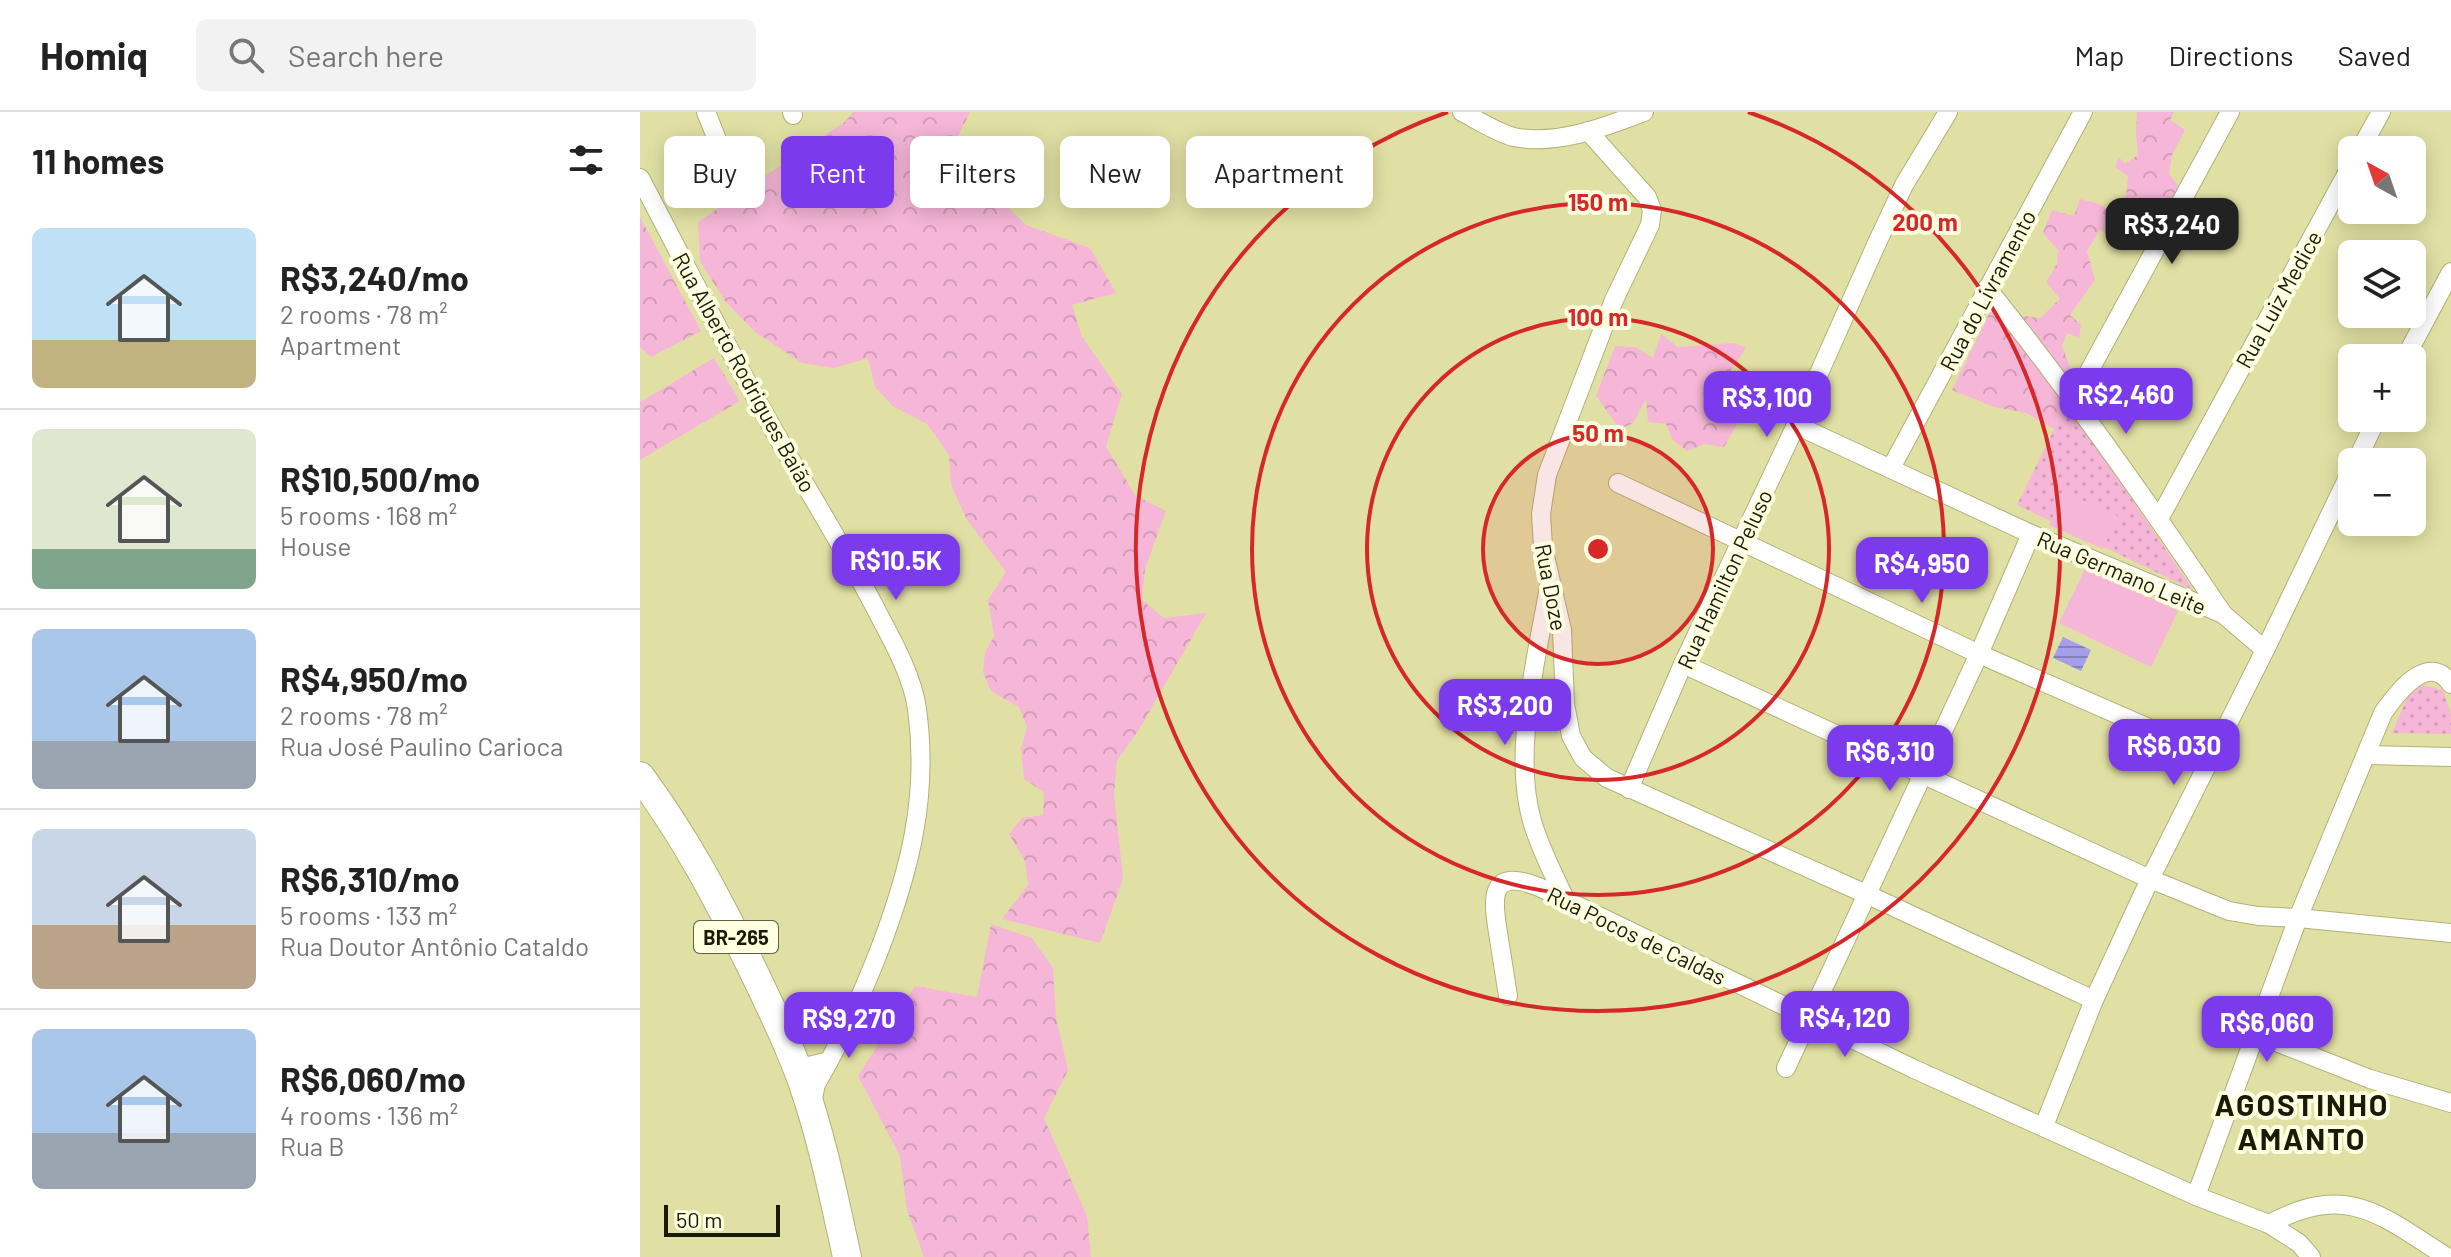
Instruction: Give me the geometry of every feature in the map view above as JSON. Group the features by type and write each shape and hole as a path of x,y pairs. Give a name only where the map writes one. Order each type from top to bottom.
{"main road":[{"name":"BR-265","path":"640,776 699,864 791,1054 832,1189 847,1257"}],"street":[{"path":"706,112 716,136"},
{"path":"1462,112 1512,137 1536,139 1588,131 1644,112"},
{"name":"Rua Hamilton Peluso","path":"1629,789 1683,664 1796,425 1904,185 1948,112"},
{"name":"Rua do Livramento","path":"1891,468 2083,112"},
{"path":"2074,399 2230,112"},
{"path":"2368,136 2381,112"},
{"name":"Rua Doze","path":"1588,131 1647,197 1652,210 1650,225 1614,300 1547,475 1541,514 1543,547 1562,630 1565,704 1571,736 1583,758 1607,778 1629,789 2094,1000"},
{"name":"Rua Alberto Rodrigues Baião","path":"640,178 772,426 865,588 898,652 917,705 922,757 918,817 909,862 859,1003 816,1084 810,1110"},
{"name":"Rua Luiz Medice","path":"2159,519 2338,190"},
{"path":"2412,344 2451,272"},
{"path":"1987,288 2074,399 2223,614"},
{"name":"Rua Germano Leite","path":"1796,425 2031,534 2223,614 2265,650"},
{"path":"1618,483 1979,654 2213,756"},
{"path":"2044,1126 2094,1000 2150,879 2338,498"},
{"path":"1786,1068 1979,654 2031,534"},
{"path":"1550,580 1527,711 1525,773 1531,819 1545,859 1566,901"},
{"path":"1683,664 2150,879 2229,911 2451,933"},
{"path":"2196,1196 2298,918 2383,713 2399,690 2418,674 2437,672 2451,684"},
{"path":"2367,755 2451,757"},
{"name":"Rua Pocos de Caldas","path":"1508,996 1495,895 1506,881 1525,881 1914,1069 2196,1196 2269,1224 2287,1233 2311,1257"},
{"path":"2256,1034 2358,1075 2451,1103"},
{"path":"791,1054 805,1067 829,1061"},
{"path":"2269,1224 2309,1207 2338,1204 2364,1208 2384,1217 2447,1257"}],"green space":[{"path":"853,112 970,112 958,136 910,136 910,208 1009,208 1026,225 1090,248 1116,293 1072,305 1082,337 1122,394 1106,446 1135,495 1166,511 1145,569 1142,600 1164,618 1206,613 1140,728 1117,761 1114,794 1123,879 1100,943 1002,919 1028,885 1025,861 1009,834 1022,818 1043,815 1044,792 1024,779 1021,748 1027,727 1019,707 991,691 983,672 985,652 994,636 988,600 1006,572 967,520 951,485 949,455 927,424 893,406 875,387 868,358 834,368 802,363 755,332 725,301 700,261 698,222 719,208 765,208 765,176 781,165 781,208 894,208 894,136 824,136 846,121"},
{"path":"2137,112 2174,112 2170,120 2185,130 2172,155 2169,174 2181,189 2145,235 2120,241 2100,230 2087,251 2095,280 2070,315 2081,325 2079,338 2067,333 2062,346 2073,375 2067,403 2054,429 2026,413 1994,407 1952,390 1990,312 2040,318 2060,299 2046,282 2057,264 2058,250 2043,233 2052,210 2074,216 2080,199 2099,204 2115,213 2126,195 2128,176 2115,167 2119,157 2125,164 2138,155"},
{"path":"640,217 701,331 651,357 640,347"},
{"path":"1661,334 1678,347 1734,343 1746,348 1725,379 1746,408 1724,447 1704,444 1687,451 1672,439 1666,424 1648,422 1646,399 1633,423 1620,429 1596,396 1615,346 1635,347 1653,358"},
{"path":"714,358 740,401 640,460 640,402"},
{"path":"2067,403 2193,590 2017,505"},
{"path":"2064,492 2118,516 2103,549 2049,525"},
{"path":"2086,567 2178,611 2151,667 2059,623"},
{"path":"2422,685 2443,690 2451,714 2451,734 2392,733 2407,698"},
{"path":"991,924 1032,938 1053,968 1056,1017 1068,1070 1044,1118 1087,1216 1091,1257 924,1257 907,1210 900,1156 858,1076 915,986 977,997"}],"shaded area":[{"path":"2063,637 2091,650 2081,671 2053,658"}],"district":[{"name":"AGOSTINHO AMANTO","path":"2302,1121"}]}
